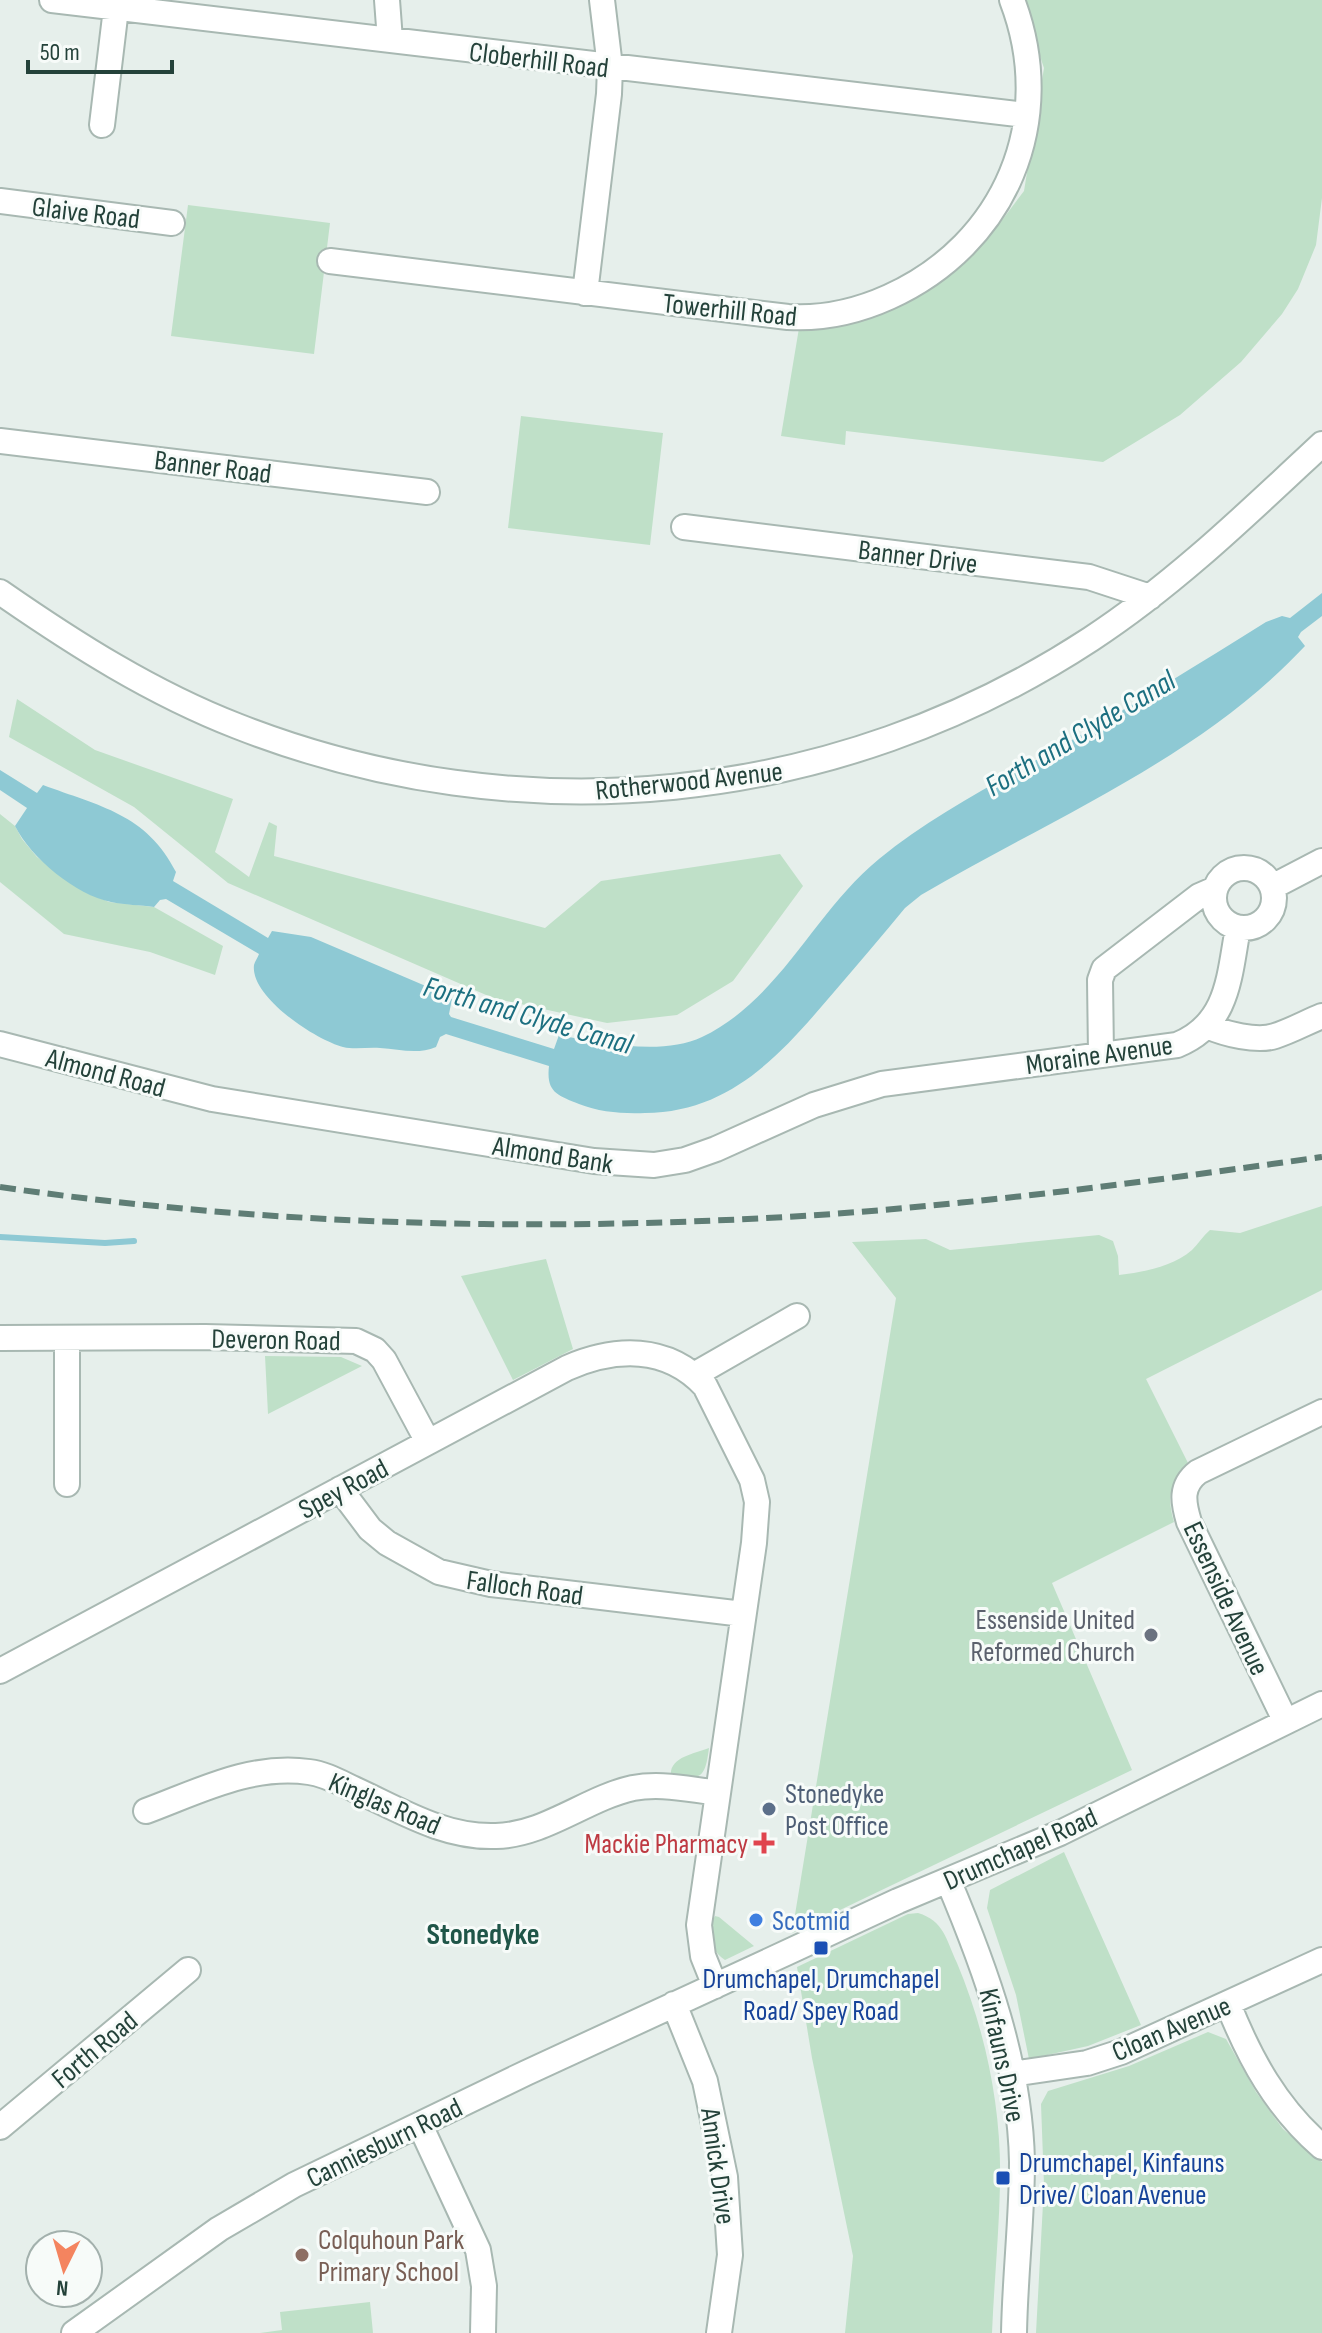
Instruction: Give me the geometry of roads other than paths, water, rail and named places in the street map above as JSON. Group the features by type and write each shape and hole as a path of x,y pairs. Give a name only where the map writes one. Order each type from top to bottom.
{"street":[{"name":"Cloberhill Road","path":"52,0 117,4 610,67 1026,115"},
{"path":"387,0 390,40"},
{"path":"585,293 610,67 602,0"},
{"name":"Towerhill Road","path":"330,261 796,318 832,314 881,300 938,270 976,234 993,212 1015,167 1026,115 1028,72 1012,0"},
{"path":"102,125 117,4"},
{"name":"Glaive Road","path":"0,201 172,223"},
{"name":"Banner Road","path":"0,441 427,492"},
{"name":"Rotherwood Avenue","path":"0,592 116,668 234,725 350,763 498,788 577,792 732,781 850,753 1000,692 1091,639 1150,597 1217,541 1322,444"},
{"name":"Banner Drive","path":"684,527 1089,577 1150,597"},
{"path":"1272,887 1322,861"},
{"path":"1101,1054 1100,980 1104,969 1199,896 1215,889 1228,873 1248,869 1266,878 1274,898 1267,917 1249,928 1238,928 1221,918 1216,909 1215,889"},
{"name":"Moraine Avenue","path":"882,1084 1177,1045 1190,1040 1207,1026 1222,1002 1238,928"},
{"path":"1207,1026 1219,1031 1265,1038 1322,1016"},
{"name":"Almond Road","path":"0,1044 212,1099"},
{"name":"Almond Bank","path":"212,1099 594,1161 654,1165 695,1156 814,1105 882,1084"},
{"path":"694,1375 797,1316"},
{"name":"Deveron Road","path":"0,1338 250,1337 356,1341 375,1350 384,1360 428,1442"},
{"path":"67,1338 67,1484"},
{"name":"Spey Road","path":"0,1671 567,1368 595,1356 621,1353 648,1354 677,1364 694,1375 711,1397 752,1480 757,1502 757,1520 699,1925 703,1956 715,1986"},
{"name":"Essenside Avenue","path":"1285,1720 1189,1522 1185,1487 1198,1472 1322,1412"},
{"name":"Falloch Road","path":"340,1489 370,1529 387,1543 439,1572 491,1584 743,1614"},
{"name":"Drumchapel Road","path":"715,1986 948,1880 1060,1833 1322,1704"},
{"name":"Kinglas Road","path":"146,1811 234,1777 283,1770 325,1775 429,1825 475,1836 497,1836 527,1830 636,1787 718,1793"},
{"name":"Kinfauns Drive","path":"948,1880 992,1993 1012,2074 1022,2162 1014,2333"},
{"name":"Cloan Avenue","path":"1012,2074 1087,2063 1121,2052 1322,1960"},
{"name":"Forth Road","path":"0,2127 188,1970"},
{"name":"Canniesburn Road","path":"74,2333 241,2215 294,2185 715,1986"},
{"name":"Annick Drive","path":"674,2004 705,2081 725,2177 730,2255 719,2333"},
{"path":"1228,2004 1261,2076 1301,2128 1322,2147"},
{"path":"420,2125 478,2250 484,2286 483,2333"}],"water":[{"path":"1322,593 1322,616 1298,637 1305,646 1219,722 1122,784 921,895 905,908 815,1015 774,1057 729,1090 704,1102 676,1110 628,1113 587,1107 565,1098 551,1087 549,1066 446,1034 440,1037 436,1047 422,1051 352,1048 331,1043 287,1015 262,990 254,965 259,954 166,899 160,900 154,907 111,902 83,892 69,883 43,862 15,826 27,808 0,790 0,770 37,793 43,785 120,815 151,837 164,852 176,872 173,881 268,938 272,931 311,937 435,990 452,999 451,1017 554,1049 559,1035 631,1046 669,1046 702,1037 729,1021 753,1001 856,880 900,842 1266,622 1282,616 1290,618"}],"waterway":[{"path":"0,1237 105,1243 134,1241"}],"railway":[{"path":"0,1187 207,1211 311,1218 415,1223 624,1223 832,1214 955,1203 1322,1157"}],"place":[{"name":"Essenside United Reformed Church","path":"1151,1635"},
{"name":"Stonedyke Post Office","path":"769,1809"},
{"name":"Mackie Pharmacy","path":"764,1843"},
{"name":"Scotmid","path":"756,1920"},
{"name":"Drumchapel, Drumchapel Road/ Spey Road","path":"821,1948"},
{"name":"Drumchapel, Kinfauns Drive/ Cloan Avenue","path":"1003,2178"},
{"name":"Colquhoun Park Primary School","path":"302,2255"}],"district":[{"name":"Stonedyke","path":"483,1934"}],"water label":[{"name":"Forth and Clyde Canal","path":"1080,733"},
{"name":"Forth and Clyde Canal","path":"528,1015"}]}
